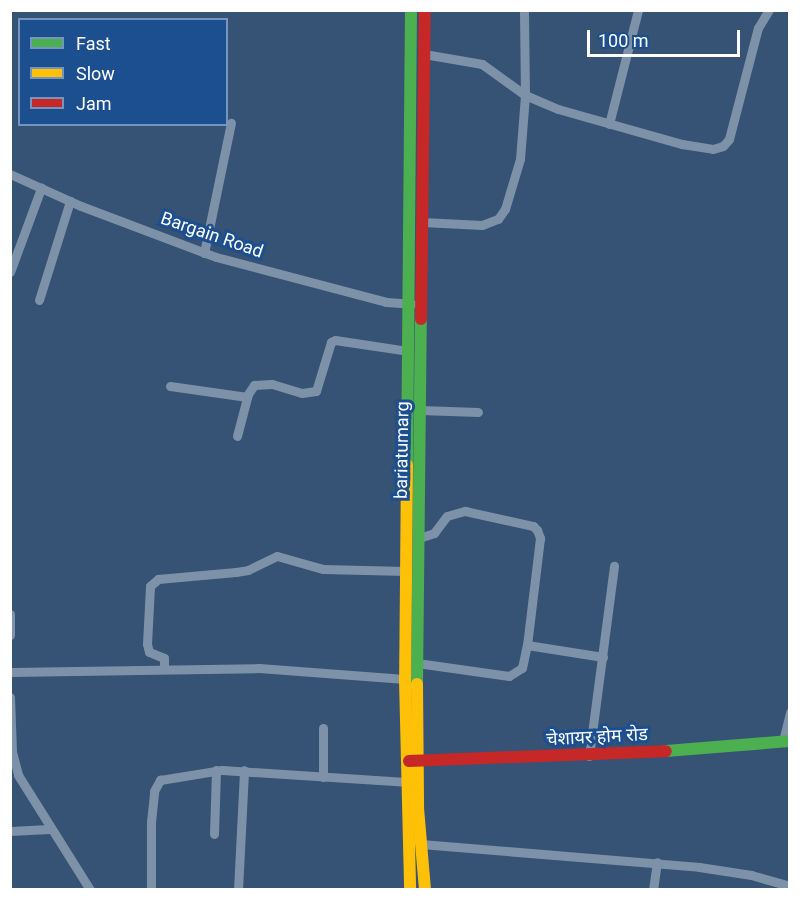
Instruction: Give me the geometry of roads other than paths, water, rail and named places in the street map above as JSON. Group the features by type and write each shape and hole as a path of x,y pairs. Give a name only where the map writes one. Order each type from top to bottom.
{"main road":[{"name":"bariatumarg","path":"410,890 406,782 411,761 417,663 420,410 415,304 411,10"},
{"name":"bariatumarg","path":"424,10 422,222 409,351 405,679 425,890"},
{"name":"चेशायर होम रोड","path":"411,761 589,756 786,741"}],"street":[{"path":"422,222 482,225 498,219 518,172 525,95 524,10"},
{"path":"609,124 638,10"},
{"path":"424,54 482,64 525,95 609,124 699,149 723,146 729,139 758,28 769,10"},
{"path":"204,253 231,123"},
{"name":"Bargain Road","path":"10,174 70,201 204,253 386,302 415,304"},
{"path":"10,272 41,188"},
{"path":"39,300 70,201"},
{"path":"237,436 247,397 254,385 262,383 302,393 316,391 331,342 335,340 409,351"},
{"path":"170,386 247,397"},
{"path":"420,410 478,412"},
{"path":"417,663 509,676 522,668 540,538 533,526 465,511 447,516 434,533 418,538"},
{"path":"164,669 164,658 149,652 147,644 150,586 158,579 236,573 248,570 277,556 323,569 406,571"},
{"path":"589,756 614,566"},
{"path":"10,614 10,635"},
{"path":"527,645 603,657"},
{"path":"10,664 11,673 259,668 405,679"},
{"path":"10,697 14,764 22,785 90,890"},
{"path":"786,741 789,712"},
{"path":"323,728 323,777"},
{"path":"152,890 151,822 156,784 166,779 216,770 244,770 406,782"},
{"path":"214,834 216,770"},
{"path":"238,890 244,770"},
{"path":"10,831 49,829"},
{"path":"421,844 657,862 731,871 789,885"},
{"path":"653,890 657,862"}]}
